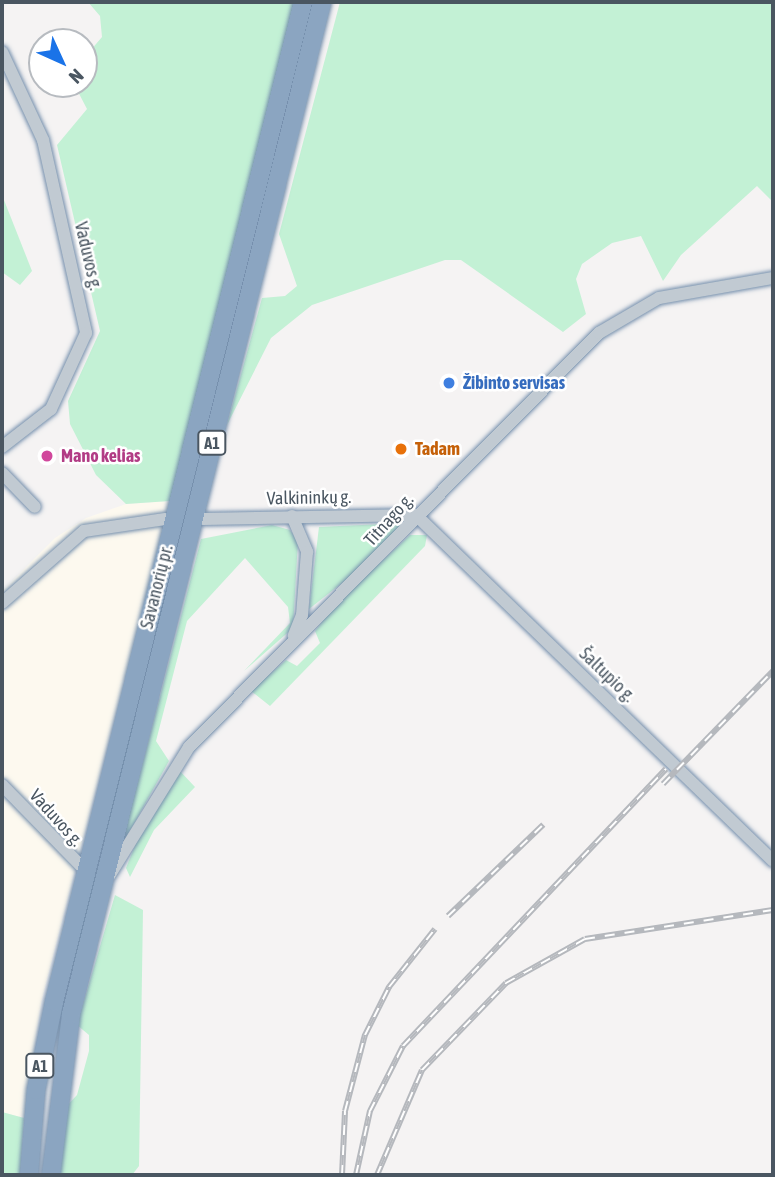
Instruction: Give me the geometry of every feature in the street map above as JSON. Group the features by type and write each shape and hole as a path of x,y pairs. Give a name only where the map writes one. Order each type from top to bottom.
{"highway":[{"name":"Savanorių pr.","path":"29,1175 41,1063 303,2"},
{"name":"Savanorių pr.","path":"51,1175 60,1074 103,885 322,2"}],"street":[{"name":"Vaduvos g.","path":"2,52 43,140 86,333 51,409 2,447"},
{"name":"Titnago g.","path":"103,885 168,773 288,646 412,527 416,515 616,319 659,298 773,278"},
{"path":"2,473 35,507"},
{"name":"Valkininkų g.","path":"203,519 416,515"},
{"name":"Šaltupio g.","path":"416,515 773,861"},
{"path":"288,646 301,621 307,552 292,516"},
{"path":"2,603 84,531 165,519"},
{"name":"Vaduvos g.","path":"2,785 87,872"}],"shaded area":[{"path":"170,501 41,1003 24,1118 2,1112 2,591 55,538 86,518 126,504"}],"green space":[{"path":"88,2 295,2 170,501 126,504 96,475 70,424 68,401 100,331 57,145 87,109 81,98 98,98 98,42 102,37 100,16"},
{"path":"340,2 773,2 773,202 757,186 681,255 663,281 641,236 612,243 582,264 576,279 586,314 563,332 461,260 445,260 312,305 271,338 227,425 262,298 285,296 297,286 279,234"},
{"path":"2,195 32,271 20,285 2,272"},
{"path":"405,523 389,546 309,609 319,527"},
{"path":"272,525 290,530 298,541 293,628 244,671 290,623 288,607 245,558 187,621 156,741 169,761 121,847 201,539"},
{"path":"410,535 427,535 425,546 270,706 251,691 286,660 297,666 320,643 315,631 338,602"},
{"path":"179,770 195,787 154,830 130,877 126,868 140,833"},
{"path":"115,895 143,910 139,1166 132,1175 60,1175 62,1111 77,1095 89,1051 89,1035 77,1025"},
{"path":"2,1112 24,1118 20,1175 2,1175"}],"railway":[{"path":"663,784 773,671"},
{"path":"356,1175 370,1111 403,1046 666,769"},
{"path":"448,916 543,825"},
{"path":"377,1175 422,1070 506,983 585,939 773,910"},
{"path":"342,1175 345,1111 365,1035 389,987 435,929"}],"place":[{"name":"Žibinto servisas","path":"449,383"},
{"name":"Tadam","path":"401,449"},
{"name":"Mano kelias","path":"47,456"}]}
